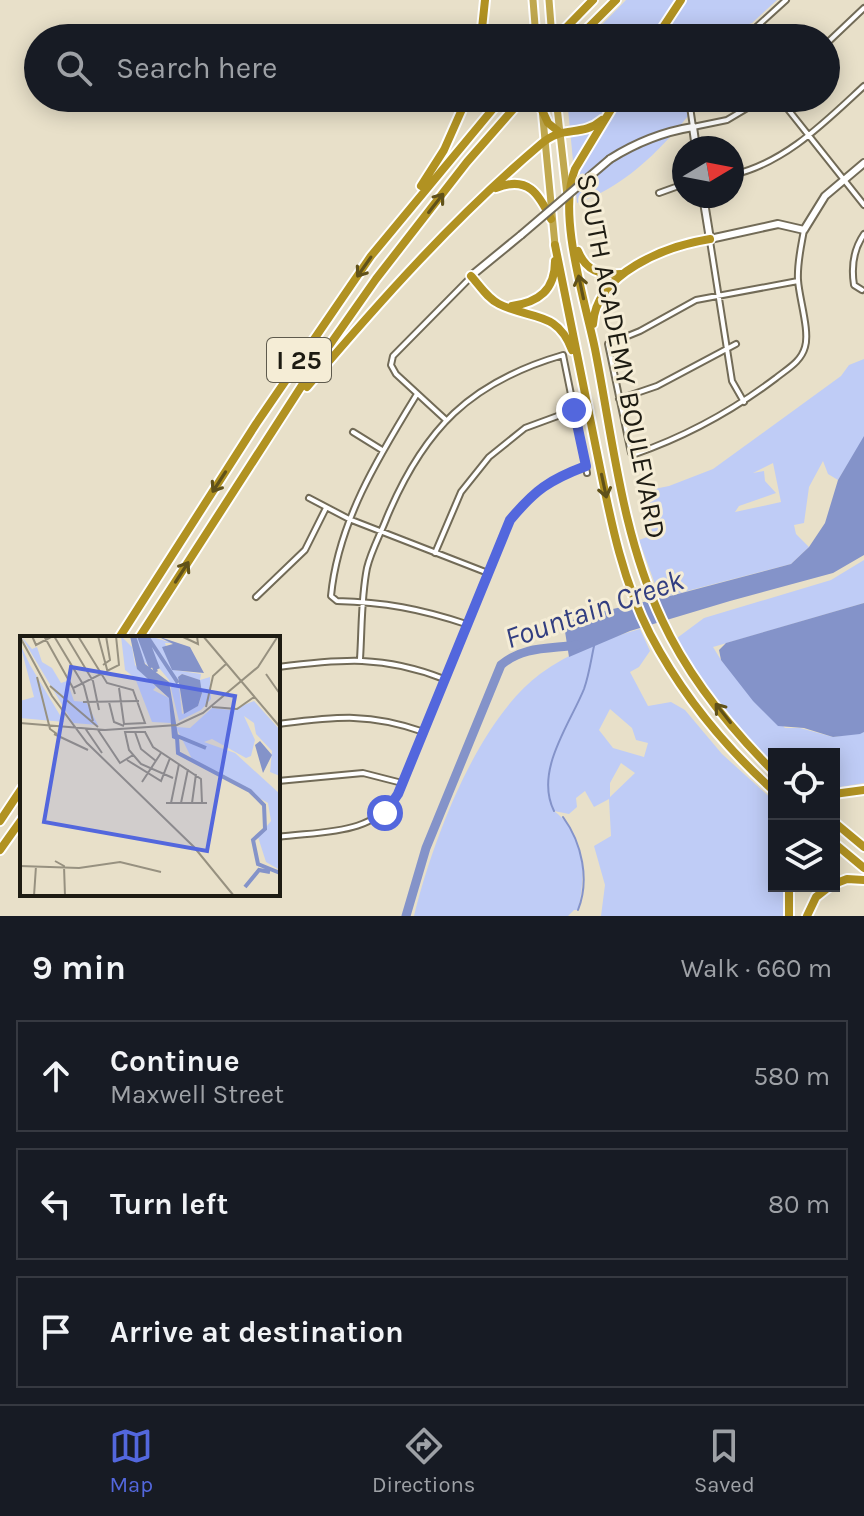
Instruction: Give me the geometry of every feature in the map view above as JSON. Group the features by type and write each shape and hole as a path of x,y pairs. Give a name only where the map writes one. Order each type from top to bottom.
{"highway":[{"path":"482,24 485,0"},
{"path":"533,0 535,24"},
{"path":"549,0 552,24"},
{"path":"569,24 593,0"},
{"path":"592,24 616,0"},
{"path":"665,24 681,0"},
{"path":"393,229 444,150 461,112"},
{"name":"I 25","path":"120,636 305,350 393,229 490,112"},
{"name":"I 25","path":"140,636 292,402 387,263 511,112"},
{"name":"SOUTH ACADEMY BOULEVARD","path":"542,112 555,245 621,557 638,606 659,650 700,714 739,760 768,786"},
{"path":"543,112 548,123 558,131"},
{"name":"SOUTH ACADEMY BOULEVARD","path":"557,112 570,225 623,504 634,547 655,605 673,640 723,713 768,764"},
{"path":"292,402 420,257 544,141 558,131 586,129 608,114"},
{"path":"568,206 571,178 608,114"},
{"path":"491,190 506,184 526,186 541,199 551,219"},
{"path":"570,225 579,255 587,267 605,275 622,274"},
{"path":"594,349 594,312 599,299 622,274 671,248 710,239"},
{"path":"507,307 534,301 547,291 554,279 555,245"},
{"path":"471,276 487,296 507,307 544,318 561,328 582,377"},
{"path":"840,793 864,790"},
{"path":"0,821 20,791"},
{"path":"0,850 20,822"},
{"path":"840,827 864,847"},
{"path":"840,848 864,868"},
{"path":"840,882 864,880"},
{"path":"789,892 789,916"},
{"path":"807,916 816,897 823,892"}],"street":[{"path":"760,24 786,0"},
{"path":"840,31 864,8"},
{"path":"840,108 864,86"},
{"path":"691,112 694,136"},
{"path":"446,420 396,374 391,365 393,356 471,276 610,159 664,132 727,120 740,112"},
{"path":"790,112 864,205"},
{"path":"744,171 757,167 810,136 836,112"},
{"path":"798,281 696,300 640,331 608,344 631,453 675,441 744,402 799,360 807,344 798,281 804,230 825,196 864,163"},
{"path":"659,193 672,188"},
{"path":"705,208 732,381 744,402"},
{"path":"710,239 766,225 783,224 804,230"},
{"path":"862,290 854,285 851,270 853,256 864,234"},
{"path":"619,399 657,386 736,344"},
{"path":"360,659 368,566 405,475 446,420 495,381 527,365 563,355 587,473"},
{"path":"417,394 382,450 349,519 334,570 331,596 337,601 363,601 421,609 466,624"},
{"path":"435,553 461,492 489,457 525,428 574,410"},
{"path":"353,432 382,450"},
{"path":"280,837 368,824 385,813 424,732 510,520 529,497 555,478 586,466"},
{"path":"309,498 349,519 488,573"},
{"path":"256,597 305,550 326,508"},
{"path":"280,667 360,659 388,662 444,679"},
{"path":"280,724 357,716 397,722 424,732"},
{"path":"280,781 346,773 372,775 402,783"}],"shaded area":[{"path":"626,0 777,0 749,24 603,24"},
{"path":"568,112 688,112 688,116 665,143 638,168 609,189 577,203"},
{"path":"864,359 864,438 838,480 828,474 823,461 809,487 804,523 794,525 796,534 809,547 791,564 660,598 639,540 653,535 648,516 650,511 644,507 644,491 669,486 713,469 841,376 849,365","holes":["773,463 781,502 735,512 739,506 776,493 765,481 764,471 753,473"]},
{"path":"864,436 864,555 833,573 630,631 569,657 564,625 578,617 791,564 809,547 825,523 838,480"},
{"path":"864,560 864,603 713,647 721,660 785,728 800,728 833,737 864,732 864,783 840,787 840,748 768,748 768,757 720,705 677,638 704,618 831,580"},
{"path":"864,603 864,732 860,734 833,737 804,728 778,726 753,701 721,660 719,650 726,643"},
{"path":"640,629 650,651 639,667 630,672 648,706 671,702 685,710 722,754 768,796 768,892 785,892 784,916 601,916 605,885 594,846 611,836 609,799 594,807 585,791 576,798 577,807 569,814 554,811 565,820 578,843 582,883 578,910 568,916 414,916 445,819 477,752 496,721 517,695 540,674 588,647","holes":["610,709 632,728 636,740 648,743 644,757 613,748 599,730","621,763 635,773 610,797 610,783"]}],"waterway":[{"name":"Fountain Creek","path":"406,916 426,848 501,665 528,651 577,645"},
{"path":"554,811 549,796 551,764 584,689 594,646"},
{"path":"563,817 575,838 584,874 578,910"}],"route":[{"path":"385,813 398,794 510,520 529,497 555,478 586,466 574,410"}]}
